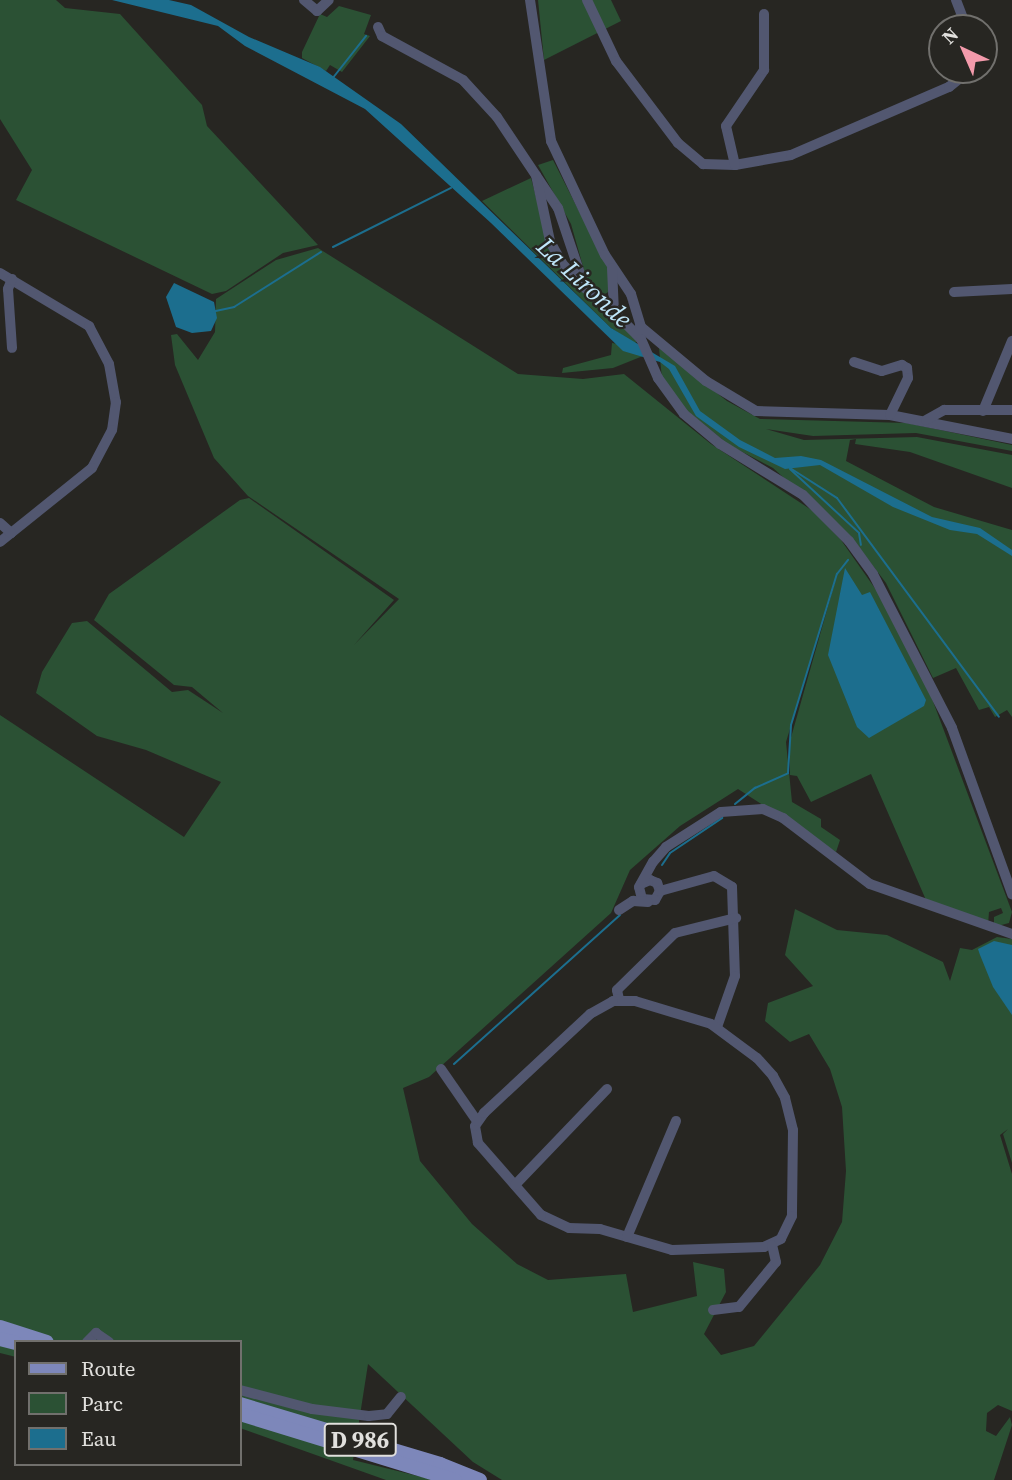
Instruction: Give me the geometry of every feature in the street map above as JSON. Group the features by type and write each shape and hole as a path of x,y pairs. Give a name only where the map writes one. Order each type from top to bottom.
{"main road":[{"path":"0,1327 41,1340"},
{"name":"D 986","path":"242,1405 440,1464 480,1480"},
{"name":"D 986","path":"242,1415 455,1480"}],"street":[{"path":"304,0 315,11 324,9 329,0"},
{"path":"530,0 551,141 612,268 629,291 636,310 637,328 663,385 694,424 803,495 862,558 896,611 942,705 1012,882"},
{"path":"587,0 616,61 678,143 703,164 735,165 791,155 953,84"},
{"path":"957,3 970,0"},
{"path":"735,165 726,126 764,70 764,14"},
{"path":"377,27 382,36 475,92 558,208 585,288"},
{"path":"536,175 550,241 562,263 585,288 608,299"},
{"path":"612,268 608,299 614,312 623,321 664,344 706,381 756,411 891,415 1012,439"},
{"path":"0,273 89,326 109,364 116,402 111,430 92,468 0,542"},
{"path":"12,279 8,289 12,348"},
{"path":"954,292 1012,289"},
{"path":"608,299 620,290 629,291"},
{"path":"623,321 632,319 636,310"},
{"path":"983,411 1012,341"},
{"path":"647,345 664,344"},
{"path":"854,362 882,371 902,365 907,369 908,378 891,415"},
{"path":"954,427 961,408"},
{"path":"926,420 944,410 961,408 983,411 1012,410"},
{"path":"0,523 11,533"},
{"path":"657,856 654,871 659,888 657,899 648,902 633,901 618,910 640,886 657,856 720,812 764,809 783,818 870,884 1012,934"},
{"path":"1004,865 1012,894"},
{"path":"659,888 710,877 723,878 732,887 736,918 735,976 717,1027"},
{"path":"640,886 650,880 659,888"},
{"path":"640,886 640,897 648,902"},
{"path":"620,999 617,990 675,933 736,918"},
{"path":"1000,932 1012,926"},
{"path":"441,1069 477,1121 478,1143 541,1215 561,1225 626,1237 672,1250 772,1245 785,1234 792,1216 791,1116 768,1069 717,1027 620,999 590,1014 477,1121"},
{"path":"515,1185 607,1088"},
{"path":"626,1237 677,1121"},
{"path":"713,1310 739,1307 776,1262 772,1245"},
{"path":"90,1340 96,1333 106,1340"},
{"path":"242,1391 312,1409 369,1416 387,1414 401,1397"}],"green space":[{"path":"0,0 56,0 65,8 120,14 202,105 207,126 318,245 283,253 226,291 212,294 16,200 32,170 0,119"},
{"path":"538,0 611,0 621,21 544,60"},
{"path":"339,6 371,15 364,34 370,36 342,72 330,65 326,71 302,58 302,52 320,14 327,17"},
{"path":"553,160 612,276 611,290 601,297 588,284 571,224 538,165"},
{"path":"531,178 548,243 641,341 634,343 611,328 482,201"},
{"path":"318,248 518,374 583,379 624,374 711,444 813,511 841,540 881,597 931,696 1012,912 1009,923 994,927 994,917 1003,913 1001,908 989,912 988,925 926,900 871,774 811,802 797,776 790,775 790,741 838,571 786,742 792,802 821,819 821,827 840,840 836,852 738,789 680,826 630,870 611,913 429,1077 403,1088 420,1161 472,1224 517,1264 548,1280 626,1274 633,1312 697,1296 693,1262 724,1269 726,1292 704,1334 721,1355 754,1346 820,1265 842,1222 846,1171 842,1107 830,1069 809,1034 790,1042 765,1021 768,1003 813,986 785,955 795,909 837,930 887,935 943,962 950,981 960,948 972,950 997,937 1012,939 1012,1163 1003,1134 1008,1129 1000,1135 1012,1174 1012,1411 998,1405 987,1413 986,1431 996,1436 1010,1417 1012,1425 994,1480 502,1480 473,1462 368,1364 353,1460 434,1480 386,1480 242,1429 242,1340 14,1340 14,1356 0,1353 0,715 184,837 221,782 146,750 97,736 36,693 42,672 72,623 87,621 172,692 188,690 223,713 192,687 174,685 94,620 109,594 240,500 249,498 394,600 354,645 399,599 248,496 214,458 175,365 171,335 177,334 198,360 215,332 216,299 276,260"},
{"path":"612,343 641,348 643,356 613,368 562,373 563,368 611,355"},
{"path":"659,348 727,401 760,419 907,423 1012,445 1012,451 916,433 813,436 766,429 804,440 917,437 1012,455 1012,488 910,452 855,444 856,439 850,440 846,461 934,507 1012,530 1012,717 1007,710 995,717 989,707 979,710 956,668 933,678 886,583 855,542 773,468 729,445 685,409 662,379"}],"water":[{"path":"112,0 169,0 191,5 249,37 320,67 401,124 611,328 675,366 700,411 740,440 775,458 801,456 821,460 932,517 980,528 1012,550 1012,556 977,534 950,530 893,507 820,465 785,469 739,447 696,416 669,369 660,362 623,351 491,223 365,109 245,46 218,26"},
{"path":"174,283 214,302 217,318 211,331 192,333 176,327 166,297"},
{"path":"845,568 862,595 870,592 926,700 924,706 869,738 857,727 828,655"},
{"path":"994,941 1012,945 1012,1015 993,987 978,949"}],"waterway":[{"path":"332,79 366,36"},
{"path":"333,247 451,188"},
{"path":"211,312 234,307 321,252"},
{"path":"790,468 837,498 999,717"},
{"path":"790,469 859,533 861,545"},
{"path":"735,804 755,788 788,773 791,725 837,574 848,560"},
{"path":"662,865 670,853 722,818"},
{"path":"454,1064 620,915"}],"water label":[{"name":"La Lironde","path":"584,283"}]}
